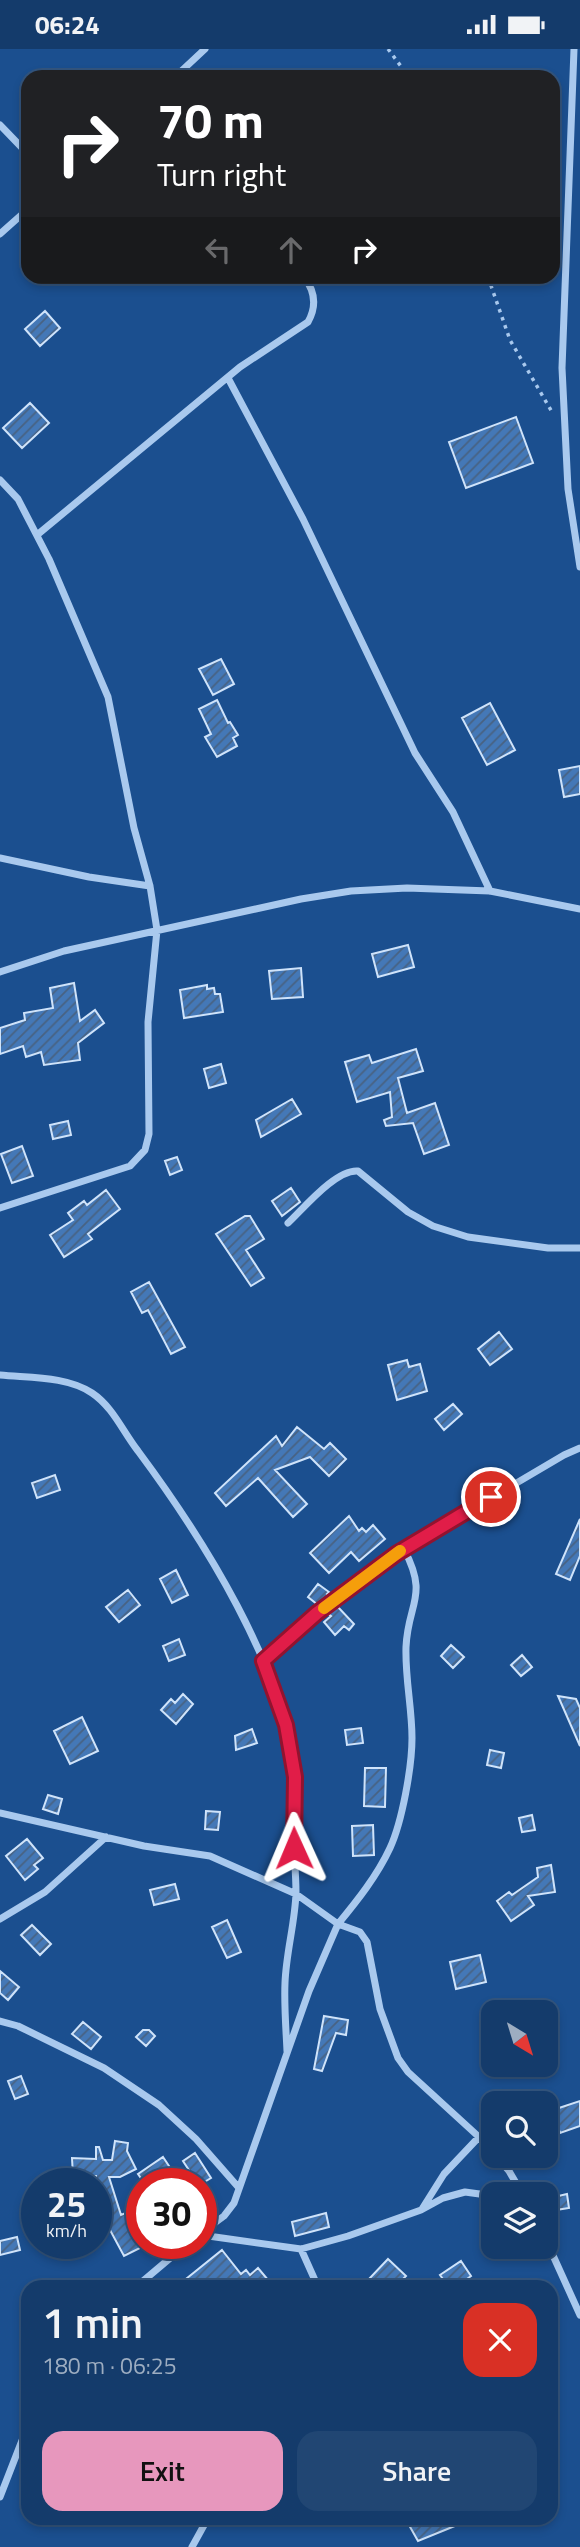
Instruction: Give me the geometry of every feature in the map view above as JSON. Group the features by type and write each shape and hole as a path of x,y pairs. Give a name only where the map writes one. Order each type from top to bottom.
{"street":[{"path":"182,70 205,49"},
{"path":"574,49 562,368 568,489 580,566"},
{"path":"0,125 21,148"},
{"path":"0,234 21,215"},
{"path":"37,535 240,367 308,322 313,313 314,298 307,284"},
{"path":"228,378 303,520 415,753 453,812 490,891"},
{"path":"0,480 19,499 37,535 108,697 134,828 150,886 157,930 148,1022 149,1134 145,1150 130,1166 0,1208"},
{"path":"0,858 89,877 150,886"},
{"path":"0,972 64,951 301,899 351,891 407,888 490,891 580,909"},
{"path":"288,1223 336,1178 349,1171 358,1171 408,1212 433,1226 468,1237 548,1248 580,1248"},
{"path":"0,1375 40,1378 81,1386 96,1395 108,1408 156,1473 204,1550 243,1615 263,1661 286,1725 295,1777 293,1825 296,1894 285,1983 287,2051"},
{"path":"263,1661 317,1613 404,1549 580,1448"},
{"path":"217,2221 234,2203 287,2051 338,1924 358,1899 390,1847 405,1796 412,1739 406,1644 417,1586 416,1575 404,1549"},
{"path":"0,1813 106,1837 210,1856 296,1894 338,1924 360,1932 367,1942 380,2009 398,2058 408,2072 480,2137 444,2174 421,2210"},
{"path":"0,1919 45,1892 106,1837"},
{"path":"0,2021 18,2026 104,2068 159,2105 197,2139 239,2188"},
{"path":"217,2236 301,2249 348,2237 421,2210 443,2198 465,2192 481,2194"},
{"path":"301,2249 315,2280"},
{"path":"144,2280 169,2259"},
{"path":"555,2259 580,2315"},
{"path":"0,2497 21,2443"},
{"path":"192,2547 204,2525"}],"path":[{"path":"388,49 404,70"},
{"path":"490,284 510,340 566,435"}],"building":[{"path":"45,311 60,328 40,346 25,329"},
{"path":"30,403 49,423 22,448 3,428"},
{"path":"516,417 533,463 466,488 449,442"},
{"path":"221,659 234,684 213,695 199,669"},
{"path":"217,700 228,723 230,722 238,735 233,738 237,746 217,757 205,737 211,734 199,709"},
{"path":"490,703 515,750 487,765 462,718"},
{"path":"580,766 580,794 564,797 559,770"},
{"path":"408,945 414,967 378,977 372,954"},
{"path":"301,968 303,997 272,999 269,971"},
{"path":"74,983 80,1021 95,1010 104,1023 78,1043 80,1060 44,1065 41,1052 26,1057 23,1046 0,1054 0,1028 25,1020 24,1013 53,1008 50,988"},
{"path":"207,985 207,989 214,988 215,994 220,994 223,1012 184,1018 180,990"},
{"path":"416,1049 423,1071 398,1078 407,1113 435,1103 449,1145 424,1154 413,1123 386,1126 384,1120 392,1117 390,1092 357,1102 345,1062 369,1055 372,1063"},
{"path":"221,1064 226,1083 209,1088 204,1069"},
{"path":"292,1099 301,1114 261,1137 256,1120"},
{"path":"68,1121 71,1135 53,1139 50,1125"},
{"path":"22,1146 33,1176 12,1183 1,1154"},
{"path":"177,1157 182,1170 170,1175 165,1161"},
{"path":"291,1188 300,1202 282,1216 272,1201"},
{"path":"106,1190 120,1209 88,1234 92,1239 64,1257 50,1235 73,1220 68,1213 84,1201 87,1205"},
{"path":"245,1216 250,1216 264,1239 246,1250 264,1278 251,1286 216,1234"},
{"path":"149,1282 185,1347 171,1354 148,1310 142,1313 131,1292"},
{"path":"499,1332 512,1349 490,1365 478,1349"},
{"path":"407,1360 409,1367 420,1364 427,1391 397,1400 388,1365"},
{"path":"453,1404 462,1414 444,1430 435,1419"},
{"path":"297,1427 324,1449 330,1443 346,1459 329,1476 310,1457 275,1470 307,1504 293,1517 258,1478 226,1506 215,1493 276,1436 282,1446"},
{"path":"55,1475 60,1490 37,1498 32,1483"},
{"path":"349,1516 359,1531 362,1528 366,1532 373,1525 385,1539 359,1561 351,1552 329,1573 310,1553"},
{"path":"580,1519 580,1556 570,1580 556,1574"},
{"path":"176,1570 188,1595 172,1603 160,1579"},
{"path":"318,1584 329,1592 329,1596 318,1605 308,1597"},
{"path":"128,1590 140,1605 119,1622 106,1607"},
{"path":"337,1606 354,1624 349,1630 344,1626 335,1635 324,1622 331,1616 327,1613"},
{"path":"179,1639 185,1655 169,1661 163,1646"},
{"path":"451,1645 464,1657 453,1668 441,1656"},
{"path":"522,1655 532,1667 521,1676 511,1665"},
{"path":"183,1694 193,1704 176,1724 161,1710 171,1699 175,1703"},
{"path":"558,1696 576,1699 580,1708 580,1746"},
{"path":"82,1717 98,1751 70,1764 54,1731"},
{"path":"361,1728 363,1743 347,1745 345,1730"},
{"path":"252,1729 257,1743 236,1750 235,1736"},
{"path":"490,1750 504,1753 501,1768 487,1765"},
{"path":"365,1768 386,1768 385,1807 364,1806"},
{"path":"48,1795 62,1799 58,1814 43,1809"},
{"path":"206,1811 220,1812 218,1830 205,1829"},
{"path":"532,1815 535,1830 522,1832 519,1818"},
{"path":"373,1825 374,1855 353,1856 352,1826"},
{"path":"27,1839 43,1858 34,1865 38,1869 25,1880 6,1856"},
{"path":"551,1865 555,1892 528,1896 534,1905 511,1921 497,1901 509,1892 512,1895 538,1877 537,1868"},
{"path":"175,1884 179,1899 154,1905 150,1890"},
{"path":"227,1920 241,1952 227,1958 212,1927"},
{"path":"32,1925 51,1944 40,1955 21,1935"},
{"path":"480,1955 486,1982 456,1989 450,1962"},
{"path":"0,1971 19,1987 8,2000 0,1993"},
{"path":"324,2016 348,2020 346,2035 336,2033 322,2071 314,2069"},
{"path":"83,2022 101,2037 91,2049 72,2034"},
{"path":"143,2030 149,2030 155,2036 146,2046 136,2037"},
{"path":"21,2076 28,2094 15,2099 8,2081"},
{"path":"580,2101 580,2126 560,2133 558,2108"},
{"path":"115,2141 128,2143 127,2151 136,2168 126,2168 126,2174 112,2177 112,2168 73,2168 72,2158 96,2159 96,2147 99,2147 103,2160 112,2160"},
{"path":"195,2153 205,2168 188,2168 183,2161"},
{"path":"163,2157 170,2168 147,2168"},
{"path":"112,2186 121,2215 126,2213 124,2256 112,2234"},
{"path":"567,2194 569,2208 558,2210 558,2196"},
{"path":"326,2213 329,2227 295,2236 292,2222"},
{"path":"17,2237 20,2250 0,2255 0,2241"},
{"path":"222,2250 241,2274 246,2270 250,2275 258,2268 268,2280 185,2280 211,2259 217,2259 217,2254"},
{"path":"388,2259 406,2276 402,2280 369,2279"},
{"path":"461,2261 471,2276 466,2280 444,2280 440,2275"},
{"path":"409,2525 457,2525 418,2541"}],"slow traffic":[{"path":"324,1608 400,1551"}],"route":[{"path":"294,1848 295,1777 286,1725 263,1661 317,1613 396,1554 491,1497"}]}
